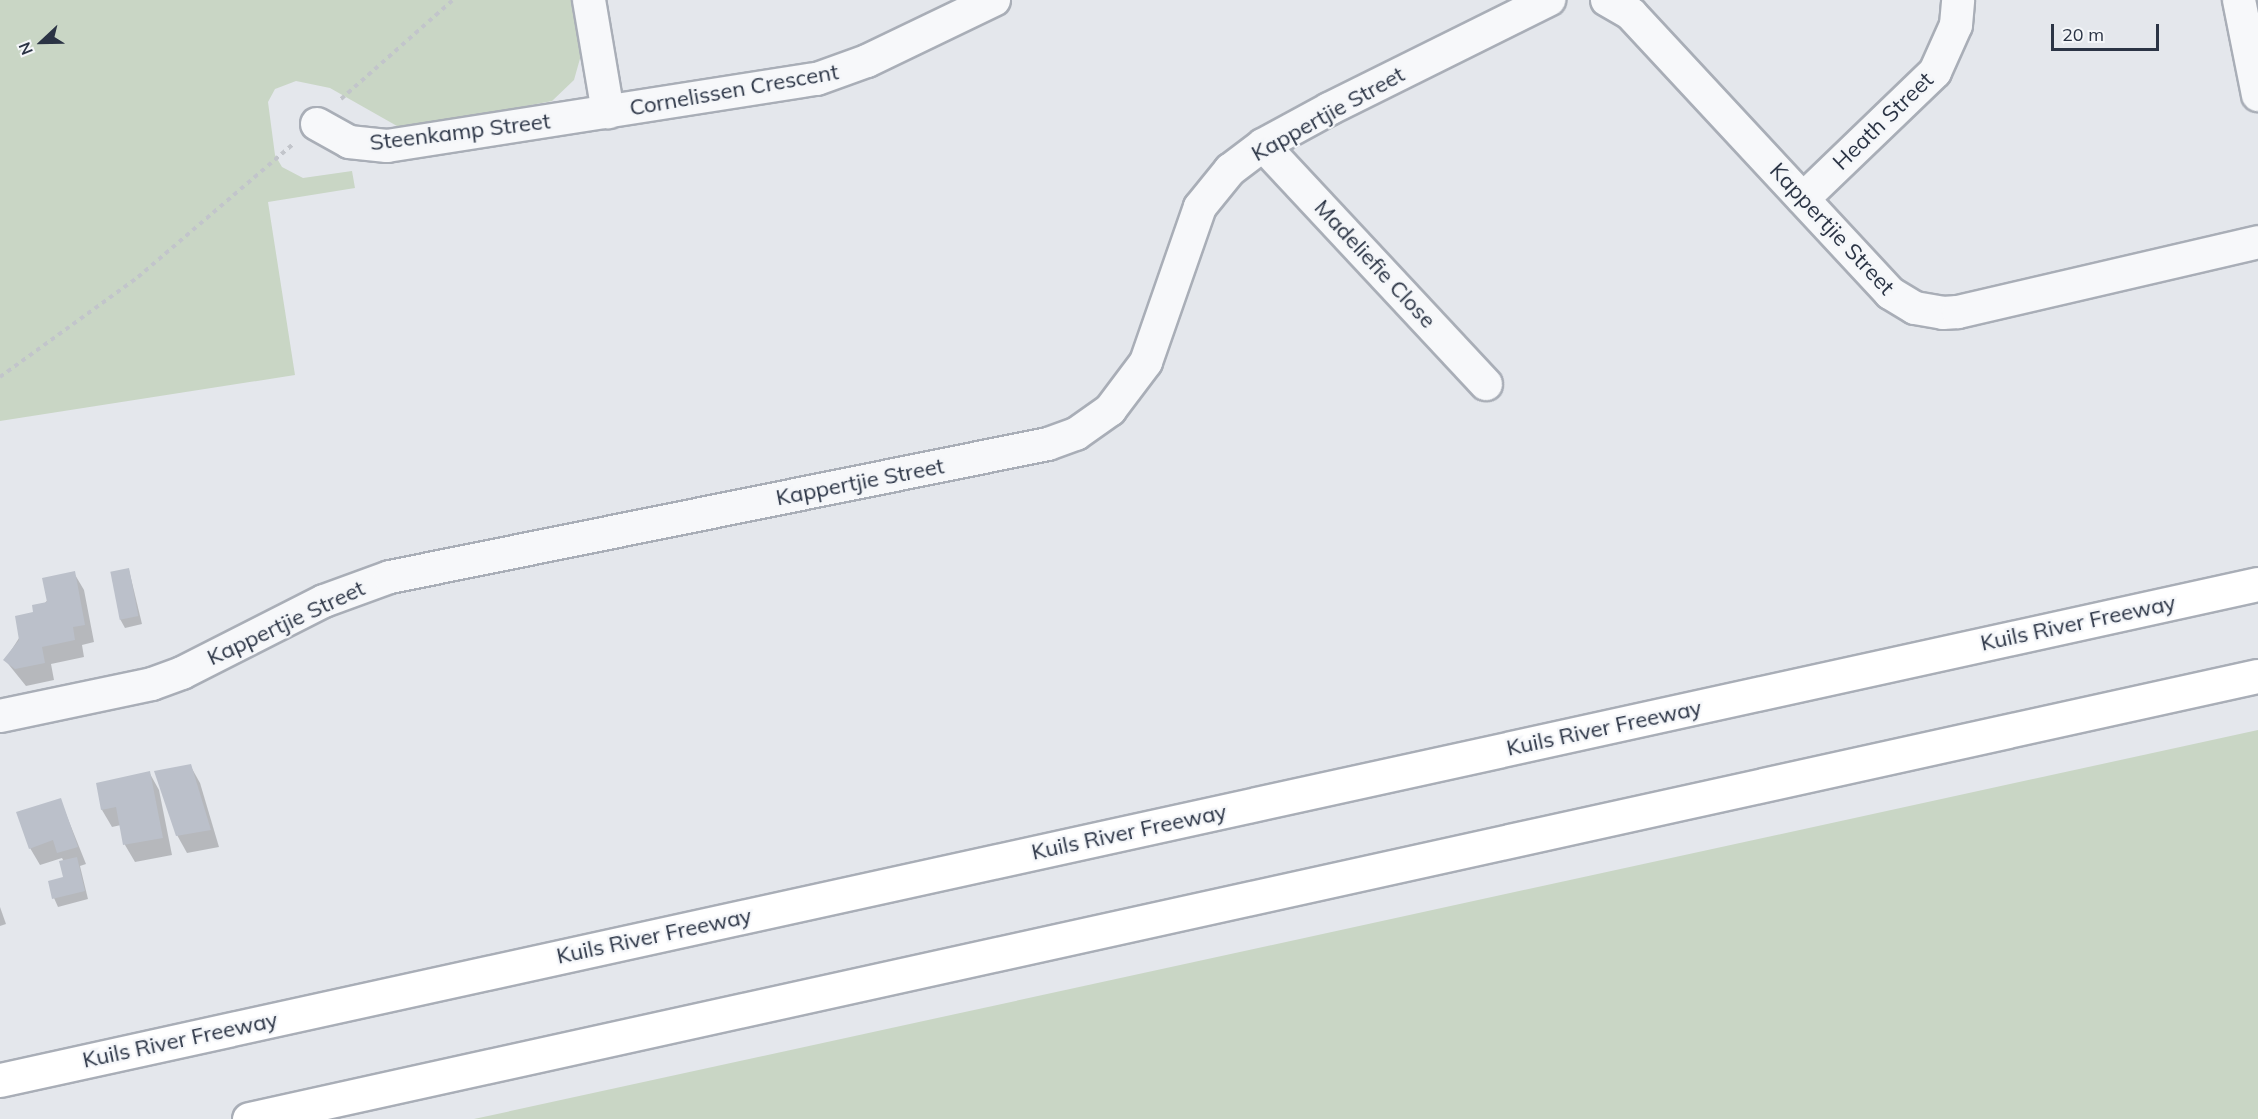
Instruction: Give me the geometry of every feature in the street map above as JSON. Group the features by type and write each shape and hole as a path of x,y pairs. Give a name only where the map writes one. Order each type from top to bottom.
{"highway":[{"name":"Kuils River Freeway","path":"0,1080 2258,584"},
{"path":"249,1119 2258,676"}],"street":[{"name":"Cornelissen Crescent","path":"589,0 608,112 818,79 867,61 994,0"},
{"name":"Kappertjie Street","path":"0,716 152,684 182,673 324,601 390,577 1048,444 1076,434 1110,410 1146,362 1200,207 1230,170 1263,145 1549,0"},
{"name":"Kappertjie Street","path":"1607,0 1631,14 1890,293 1915,308 1943,313 2258,242"},
{"name":"Heath Street","path":"1803,199 1935,72 1956,25 1958,0"},
{"path":"2239,0 2258,95"},
{"name":"Steenkamp Street","path":"317,124 349,142 387,146 608,112"},
{"name":"Madeliefie Close","path":"1263,145 1486,384"}],"path":[{"path":"0,377 138,277 317,124 453,0"}],"green space":[{"path":"0,0 572,0 581,55 574,80 552,101 413,128 397,126 330,88 296,81 275,89 268,102 275,155 282,167 303,178 352,171 355,188 268,202 295,375 0,421"},
{"path":"2258,730 2258,1119 474,1119"}],"building":[{"path":"129,568 138,616 120,620 110,572"},
{"path":"75,571 85,625 73,627 75,640 42,647 45,663 15,669 3,660 19,640 15,616 33,612 32,605 47,602 42,578"},
{"path":"191,764 211,830 176,836 154,771"},
{"path":"150,771 163,838 123,845 116,807 101,810 96,783"},
{"path":"61,798 78,847 57,853 53,840 29,849 16,812"},
{"path":"77,857 85,891 52,899 48,881 63,877 59,861"}]}
